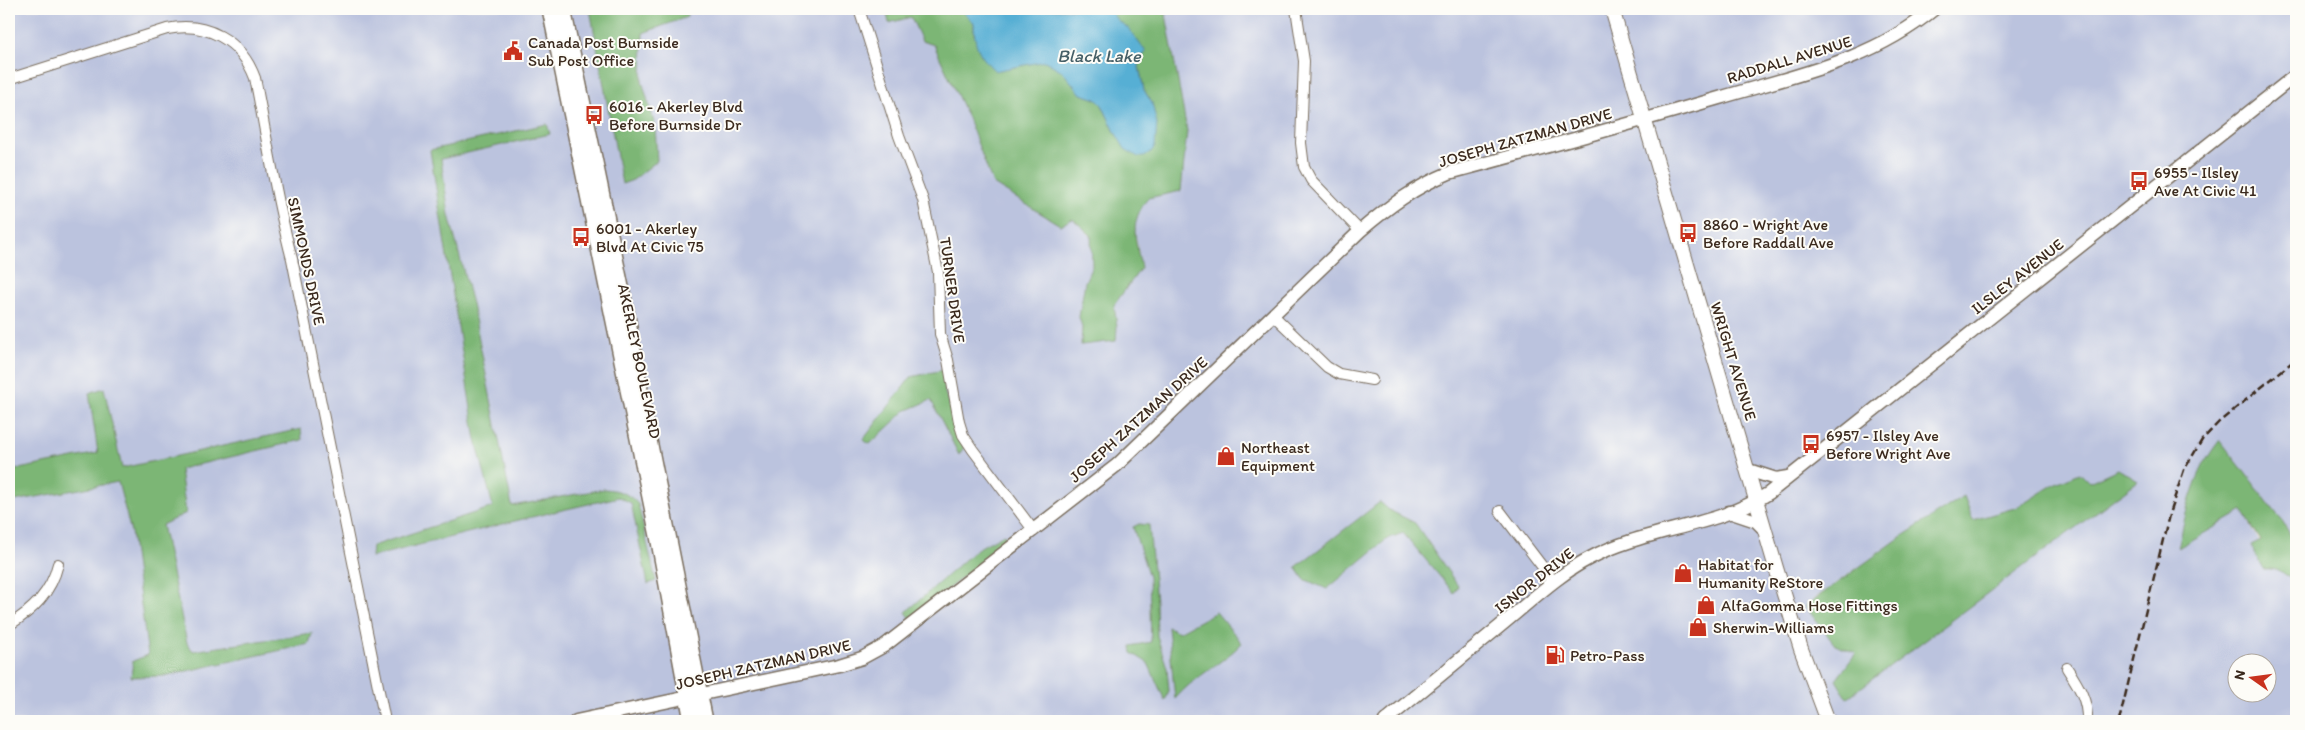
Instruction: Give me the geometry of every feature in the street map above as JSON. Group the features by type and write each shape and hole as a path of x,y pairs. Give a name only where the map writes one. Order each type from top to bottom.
{"main road":[{"name":"AKERLEY BOULEVARD","path":"550,9 658,536 693,697 705,721"},
{"name":"AKERLEY BOULEVARD","path":"563,9 627,316 647,430 662,495 693,697 692,721"},
{"name":"WRIGHT AVENUE","path":"1612,10 1801,649 1828,721"}],"street":[{"name":"TURNER DRIVE","path":"859,9 899,136 924,200 938,272 940,334 948,360 963,435 1034,531"},
{"path":"1296,9 1304,61 1301,143 1304,167 1311,180 1360,231"},
{"name":"RADDALL AVENUE","path":"1644,120 1850,59 1895,37 1934,9"},
{"name":"SIMMONDS DRIVE","path":"9,79 167,29 186,27 208,30 222,37 240,52 249,64 255,78 277,186 281,221 296,278 385,721"},
{"name":"ILSLEY AVENUE","path":"1757,501 2296,75"},
{"name":"JOSEPH ZATZMAN DRIVE","path":"576,721 839,665 862,658 884,646 1117,465 1360,231 1411,191 1449,173 1644,120"},
{"path":"1273,315 1326,366 1339,374 1372,380"},
{"path":"1748,470 1776,479 1791,476"},
{"name":"ISNOR DRIVE","path":"1385,721 1554,582 1589,558 1616,546 1729,512 1757,501"},
{"path":"1500,511 1554,582"},
{"path":"1729,512 1756,521 1765,530"},
{"path":"9,625 31,611 39,603 53,580 58,564"},
{"path":"2067,668 2080,688 2086,705 2087,721"}],"shaded area":[{"path":"9,9 590,9 622,184 657,154 655,125 642,81 643,33 687,17 687,9 886,9 889,23 911,17 922,41 934,45 968,118 993,184 1060,225 1073,219 1091,236 1092,266 1085,282 1079,317 1082,327 1081,345 1117,327 1114,305 1141,268 1135,231 1137,213 1187,131 1165,9 2296,9 2296,545 2283,522 2220,440 2179,547 2243,510 2273,568 2285,572 2296,586 2296,721 9,721 9,502 118,482 131,532 148,655 133,661 131,677 164,676 308,644 312,633 193,651 187,643 161,525 186,513 179,469 301,440 301,429 122,468 104,388 89,393 98,453 9,471","holes":["547,124 550,134 441,159 449,215 500,453 512,506 604,489 638,504 648,584 631,503 619,497 523,518 372,557 373,546 493,508 476,440 430,150","2137,481 1847,697 1837,680 1856,653 1835,645 1805,605 1901,537 1964,497 1973,520 2018,507 2056,483","1380,502 1389,510 1415,523 1454,592 1403,533 1387,539 1327,589 1296,567","1216,612 1197,679 1187,684 1175,698 1168,628 1179,632"]}],"green space":[{"path":"590,9 687,9 687,17 643,33 642,81 655,125 657,161 633,180 622,184"},
{"path":"886,9 960,9 974,23 974,34 995,71 1045,60 1062,71 1081,94 1096,99 1102,105 1116,134 1152,103 1144,90 1138,62 1143,57 1141,49 1133,36 1109,9 1165,9 1187,131 1181,191 1148,198 1138,216 1135,232 1141,268 1114,305 1117,327 1116,341 1081,345 1082,327 1079,317 1085,282 1092,266 1091,235 1073,219 1060,225 993,184 968,118 934,45 922,41 911,17 889,23"},
{"path":"547,124 550,134 441,159 449,215 472,304 512,506 604,489 619,491 627,495 638,504 656,581 648,584 631,503 619,497 371,557 372,546 493,507 476,440 430,150"},
{"path":"943,370 945,393 964,447 959,455 931,400 905,411 870,444 863,440 911,377"},
{"path":"104,388 122,468 301,429 302,440 180,469 186,513 162,525 187,643 193,651 312,633 309,644 164,676 131,677 133,661 148,655 131,532 118,482 9,502 9,471 98,453 89,393"},
{"path":"2220,440 2283,522 2296,545 2296,586 2282,572 2274,569 2263,569 2251,546 2261,541 2243,511 2178,548 2188,505 2198,478 2211,452"},
{"path":"2118,469 2138,481 1847,698 1836,680 1856,653 1835,645 1805,606 1901,537 1964,496 1973,520 2018,507 2056,483 2080,473 2089,482"},
{"path":"1380,502 1389,510 1415,523 1458,586 1454,593 1403,533 1387,539 1327,589 1304,579 1296,567"},
{"path":"1139,524 1149,525 1157,636 1167,668 1169,691 1165,701 1148,663 1132,653 1131,646 1151,642 1149,577 1133,527"},
{"path":"1004,534 1007,541 911,619 906,612 977,549"},
{"path":"1216,612 1242,643 1182,691 1175,699 1168,627 1179,632"}],"water":[{"name":"Black Lake","path":"960,9 1109,9 1117,20 1128,28 1146,52 1138,62 1144,90 1152,103 1157,124 1155,147 1148,155 1138,157 1125,149 1102,105 1096,99 1081,94 1062,71 1045,61 995,71 985,60 976,45 974,23"}],"railway":[{"path":"2119,721 2170,511 2184,470 2202,440 2219,422 2296,359"}],"place":[{"name":"Canada Post Burnside Sub Post Office","path":"513,51"},
{"name":"6016 - Akerley Blvd Before Burnside Dr","path":"594,115"},
{"name":"6955 - Ilsley Ave At Civic 41","path":"2139,181"},
{"name":"8860 - Wright Ave Before Raddall Ave","path":"1688,233"},
{"name":"6001 - Akerley Blvd At Civic 75","path":"581,237"},
{"name":"6957 - Ilsley Ave Before Wright Ave","path":"1811,444"},
{"name":"Northeast Equipment","path":"1226,456"},
{"name":"Habitat for Humanity ReStore","path":"1683,573"},
{"name":"AlfaGomma Hose Fittings","path":"1706,605"},
{"name":"Sherwin-Williams","path":"1698,627"},
{"name":"Petro-Pass","path":"1555,655"}]}
